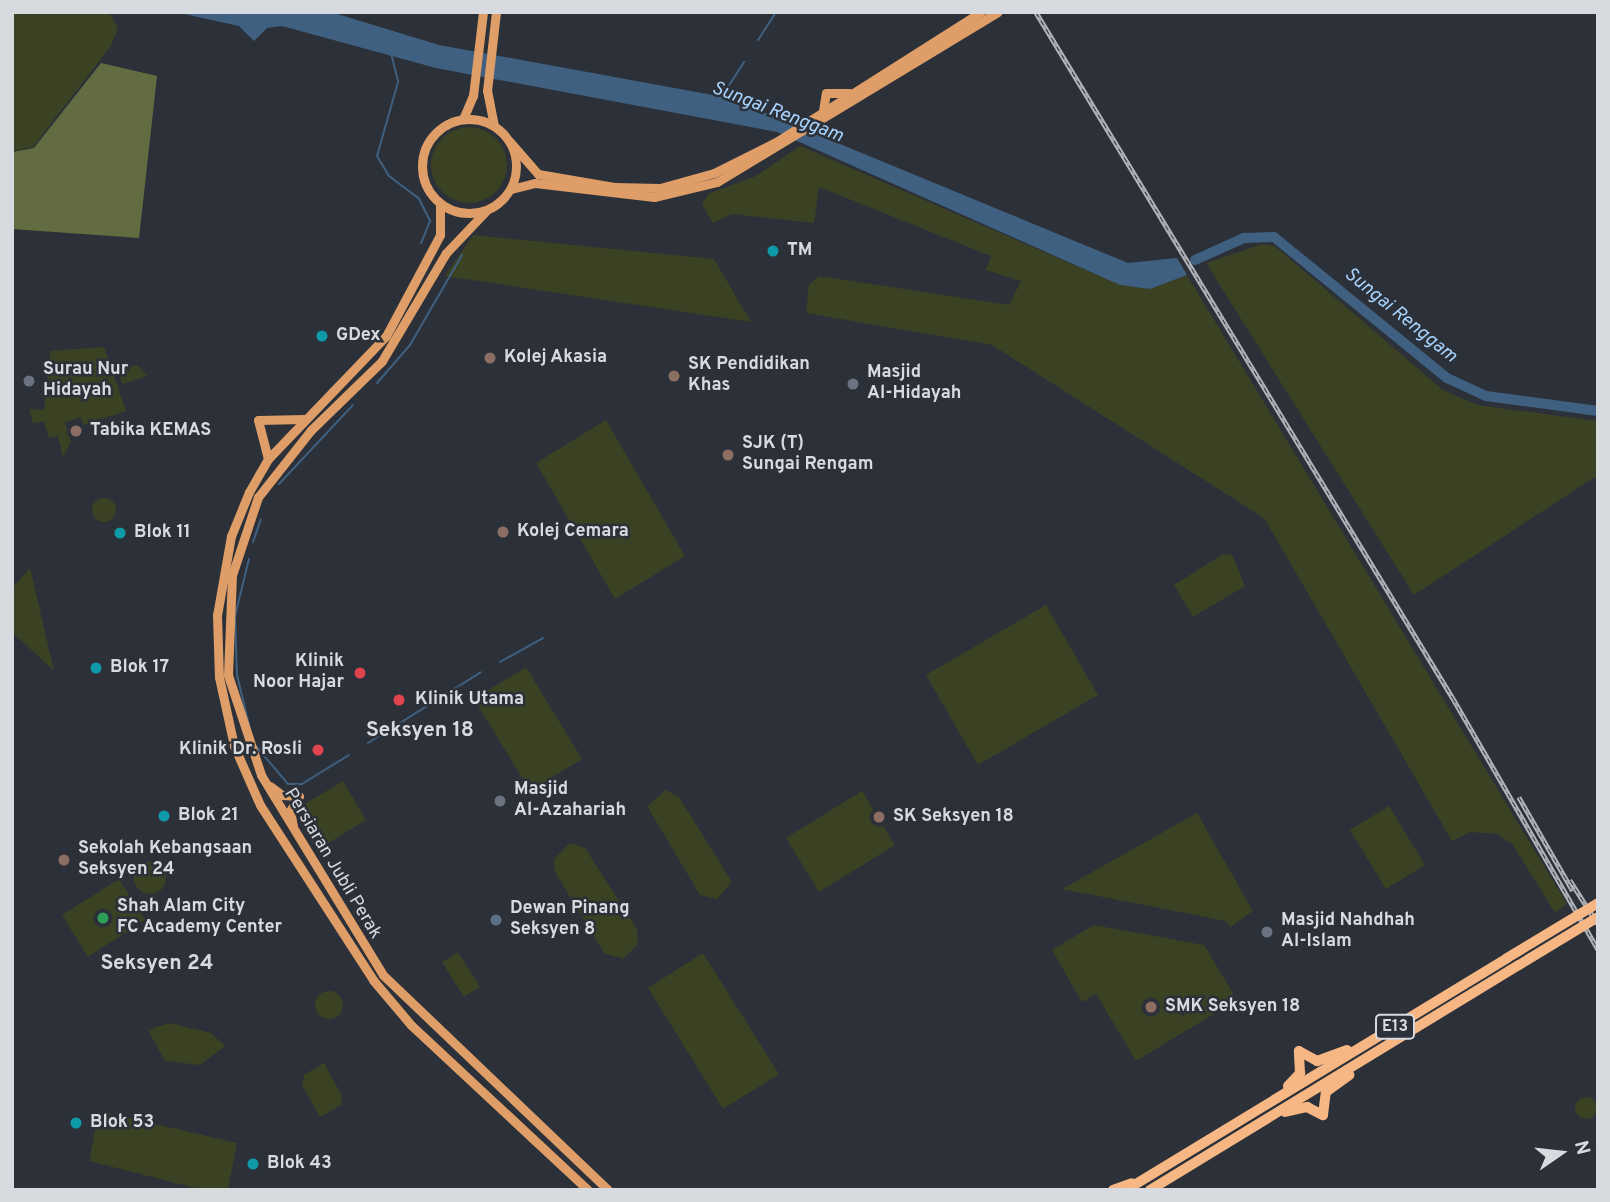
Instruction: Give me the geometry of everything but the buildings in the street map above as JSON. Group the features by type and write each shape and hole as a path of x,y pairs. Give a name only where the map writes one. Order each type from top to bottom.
{"highway":[{"name":"E13","path":"1126,1190 1598,903"},
{"name":"E13","path":"1150,1190 1598,917"},
{"path":"1281,1095 1300,1073 1299,1051 1317,1061 1376,1038"},
{"path":"1264,1121 1296,1108 1323,1115 1326,1092 1370,1056"},
{"path":"1155,1190 1176,1175"},
{"path":"1113,1190 1142,1179"}],"main road":[{"path":"463,119 476,76 483,12"},
{"path":"494,126 488,77 496,12"},
{"path":"808,127 822,111 981,12"},
{"path":"780,145 714,173 660,188 538,174 494,126 463,119 435,133 422,162 423,177 440,204 469,214 485,212 511,189 535,183 619,196 679,194 734,176 808,127 998,12"},
{"path":"510,142 516,165 511,189"},
{"name":"Persiaran Jubli Perak","path":"440,204 440,235 386,336 268,458 231,536 217,615 219,677 234,746 260,805 391,1004 588,1190"},
{"name":"Persiaran Jubli Perak","path":"485,212 446,253 382,361 311,430 258,497 232,575 228,675 261,775 298,840 396,992 608,1190"},
{"path":"268,458 258,420 304,419"},
{"path":"283,442 311,430"},
{"path":"261,775 282,795 299,796 290,814 298,840"}],"green space":[{"path":"12,12 109,12 118,28 111,46 33,147 12,151"},
{"path":"101,63 157,76 139,238 12,229 12,152 34,148"},
{"path":"469,127 483,130 496,138 504,151 507,165 504,179 496,192 483,200 469,203 455,200 442,192 434,179 431,165 434,151 442,138 455,130"},
{"path":"800,146 1120,285 1150,289 1187,275 1567,904 1555,913 1513,845 1498,834 1470,832 1452,841 1264,518 992,345 806,313 809,285 819,276 1009,305 1021,281 986,270 991,256 819,187 814,223 732,214 713,223 702,205 708,194 756,176"},
{"path":"473,235 714,259 751,322 445,276"},
{"path":"1263,244 1276,247 1443,390 1477,405 1598,421 1598,475 1414,595 1206,263"},
{"path":"104,347 126,411 83,425 81,417 65,422 71,442 63,457 58,436 49,438 44,421 33,423 29,409 44,410 50,351"},
{"path":"137,365 148,376 122,384 118,370"},
{"path":"606,420 685,556 615,599 536,463"},
{"path":"104,498 115,505 116,510 109,521 104,522 93,515 92,510 99,499"},
{"path":"1223,554 1232,555 1245,586 1193,617 1174,585"},
{"path":"30,568 54,671 12,632 12,588"},
{"path":"1046,605 1098,695 978,765 926,675"},
{"path":"526,667 582,759 530,791 474,699"},
{"path":"343,781 366,820 317,850 300,822 305,804"},
{"path":"666,790 679,797 732,882 717,899 700,895 647,806"},
{"path":"862,791 895,845 819,892 786,838"},
{"path":"1389,806 1425,865 1386,889 1350,830"},
{"path":"1197,813 1253,911 1230,927 1226,921 1062,889"},
{"path":"570,843 585,848 637,929 638,944 623,959 604,953 555,872 554,859"},
{"path":"150,862 161,867 166,878 161,889 150,894 139,889 134,878 139,867"},
{"name":"Shah Alam City FC Academy Center","path":"119,879 145,920 88,957 62,915"},
{"path":"1094,925 1204,945 1237,1000 1136,1061 1096,994 1082,1002 1052,950"},
{"path":"458,952 480,987 464,997 442,962"},
{"path":"703,953 779,1074 723,1109 648,988"},
{"path":"329,991 339,995 343,1005 339,1015 329,1019 319,1015 315,1005 319,995"},
{"path":"169,1023 211,1033 225,1046 200,1065 165,1061 148,1030"},
{"path":"324,1063 342,1096 341,1105 320,1117 302,1085 304,1075"},
{"path":"1586,1097 1594,1100 1597,1108 1594,1116 1586,1119 1578,1116 1575,1108 1578,1100"},
{"path":"99,1111 237,1143 228,1190 203,1190 89,1161"}],"water":[{"path":"175,12 331,12 439,45 729,98 1128,263 1177,258 1187,275 1150,289 1120,285 777,132 436,68 282,26 267,28 254,41 239,26"}],"waterway":[{"path":"758,40 776,12"},
{"path":"391,53 398,82 377,156 389,176 419,199 430,221 421,243"},
{"path":"721,98 744,62"},
{"name":"Sungai Renggam","path":"1195,260 1244,238 1274,237 1447,378 1486,396 1598,411"},
{"path":"377,383 410,345 462,255"},
{"path":"279,484 353,405"},
{"path":"253,542 261,519"},
{"path":"249,559 235,616 237,675 250,729"},
{"path":"500,662 543,638"},
{"path":"368,743 481,672"},
{"path":"255,745 288,784 302,784 349,755"}],"railway":[{"path":"1036,12 1453,698 1598,949"},
{"path":"1519,797 1573,891"},
{"path":"1570,880 1598,924"}],"place":[{"name":"TM","path":"773,251"},
{"name":"GDex","path":"322,336"},
{"name":"Kolej Akasia","path":"490,358"},
{"name":"SK Pendidikan Khas","path":"674,376"},
{"name":"Surau Nur Hidayah","path":"29,381"},
{"name":"Masjid Al-Hidayah","path":"853,384"},
{"name":"Tabika KEMAS","path":"76,431"},
{"name":"SJK (T) Sungai Rengam","path":"728,455"},
{"name":"Kolej Cemara","path":"503,532"},
{"name":"Blok 11","path":"120,533"},
{"name":"Blok 17","path":"96,668"},
{"name":"Klinik Noor Hajar","path":"360,673"},
{"name":"Klinik Utama","path":"399,700"},
{"name":"Klinik Dr. Rosli","path":"318,750"},
{"name":"Masjid Al-Azahariah","path":"500,801"},
{"name":"Blok 21","path":"164,816"},
{"name":"SK Seksyen 18","path":"879,817"},
{"name":"Sekolah Kebangsaan Seksyen 24","path":"64,860"},
{"name":"Shah Alam City FC Academy Center","path":"103,918"},
{"name":"Dewan Pinang Seksyen 8","path":"496,920"},
{"name":"Masjid Nahdhah Al-Islam","path":"1267,932"},
{"name":"SMK Seksyen 18","path":"1151,1007"},
{"name":"Blok 53","path":"76,1123"},
{"name":"Blok 43","path":"253,1164"}],"district":[{"name":"Seksyen 18","path":"420,731"},
{"name":"Seksyen 24","path":"157,964"}]}
